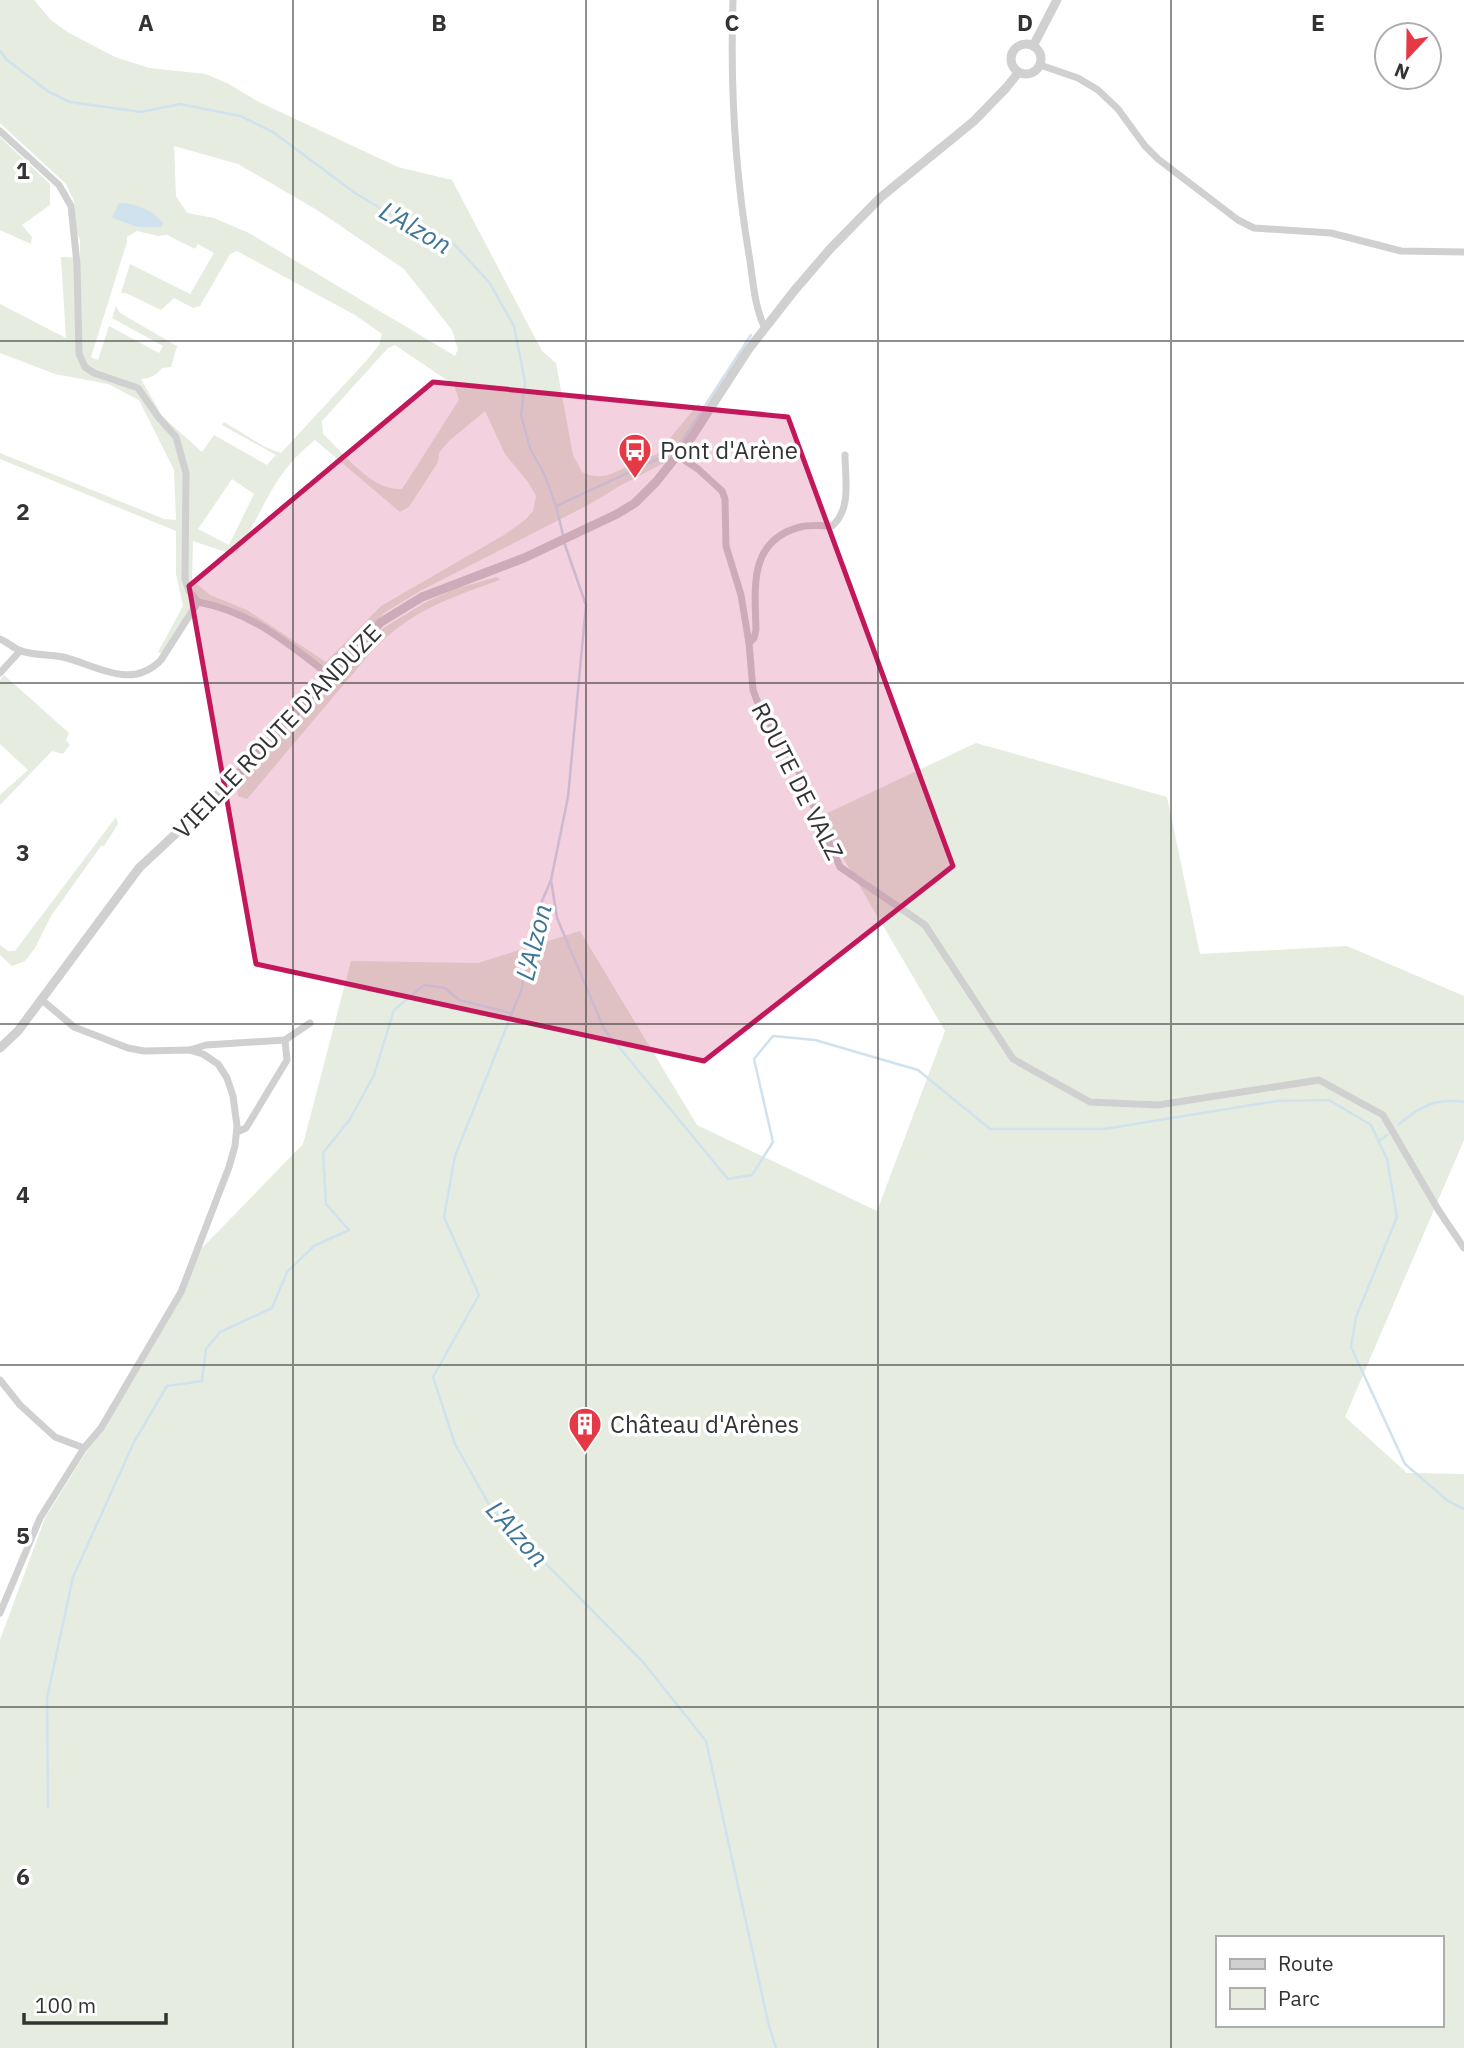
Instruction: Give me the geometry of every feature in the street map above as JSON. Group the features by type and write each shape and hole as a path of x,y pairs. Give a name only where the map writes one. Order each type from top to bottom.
{"street":[{"path":"733,0 731,82 735,148 743,221 754,285 765,328"},
{"path":"1033,46 1057,0"},
{"path":"1026,44 1033,46 1039,51 1040,65 1031,74 1018,73 1012,67 1010,58 1013,50 1026,44"},
{"path":"1040,65 1078,78 1098,90 1118,109 1158,159 1238,220 1254,228 1331,233 1401,251 1464,252"},
{"name":"VIEILLE ROUTE D'ANDUZE","path":"0,1048 19,1031 139,868 228,785 381,622 422,597 524,558 617,513 635,502 656,482 678,456 793,291 855,222 881,197 974,121 1018,73"},
{"path":"0,131 59,185 67,197 73,217 77,264 79,354 85,367 94,373 138,388 176,437 186,473 185,579 189,591 198,602 239,613 259,623 330,675"},
{"path":"749,643 756,630 756,578 762,552 788,531 812,525 832,526 839,520 844,510 845,455"},
{"name":"ROUTE DE VALZ","path":"678,456 716,484 725,499 726,547 741,595 751,675 759,706 798,770 840,867 925,925 1013,1059 1090,1102 1158,1105 1319,1080 1383,1115 1439,1211 1464,1248"},
{"path":"0,639 20,651 61,656 114,675 132,676 154,667 161,660 198,602"},
{"path":"0,673 20,651"},
{"path":"42,1000 74,1027 106,1041 144,1051 189,1050 206,1045 285,1040 310,1023"},
{"path":"237,1132 246,1128 287,1060 285,1040"},
{"path":"0,1613 40,1518 84,1448 102,1428 181,1292 229,1167 237,1132 233,1096 218,1064 203,1054 189,1050"},
{"path":"0,1380 20,1405 55,1437 84,1448"}],"highlighted area":[{"path":"433,382 788,417 953,866 704,1061 256,964 189,586"}],"green space":[{"path":"0,0 34,0 51,20 69,33 115,57 149,68 206,74 398,167 452,180 542,351 556,363 573,455 582,472 592,476 611,474 656,455 699,403 703,412 668,461 420,591 384,613 326,672 259,623 199,602 164,655 158,652 183,606 176,574 176,531 0,459 0,453 164,519 176,520 174,470 139,400 108,384 55,374 0,353 0,304 66,338 61,257 80,258 80,240 74,201 66,184 0,123","holes":["174,146 238,164 317,210 404,269 452,330 458,349 455,356 249,233 214,218 187,213 176,196","137,231 158,236 167,235 195,249 198,244 214,253 190,294 130,264 121,293 161,310 174,298 193,308 200,306 230,254 237,251 355,315 382,334 379,345 281,453 265,447 224,422 222,425 276,455 267,465 214,435 202,452 162,416 141,379 153,376 162,368 171,367 177,346 120,313 116,306 112,318 163,346 159,353 109,326 98,360 91,357 127,237","395,345 454,385 459,400 402,489 391,488 369,478 323,434 322,421 388,348","485,411 505,454 536,496 533,511 504,535 381,606 326,662 247,610 210,595 192,580 193,541 232,554 237,552 279,479 300,453 315,440 400,512 409,507 438,462 439,453 449,441","232,479 254,494 229,545 198,529"]},
{"path":"0,137 50,184 50,205 22,225 32,237 31,244 0,230"},
{"path":"497,577 500,580 431,607 401,625 372,651 247,799 238,796 236,786 382,629 426,602 455,589"},
{"path":"4,675 69,733 66,740 70,745 63,754 52,751 0,805 0,795 28,770 0,744 0,680"},
{"path":"976,743 1167,797 1200,954 1347,946 1464,996 1464,1140 1345,1417 1407,1473 1464,1474 1464,2048 0,2048 0,1640 45,1518 148,1353 202,1248 303,1144 351,961 478,963 580,931 697,1125 877,1211 945,1031 819,817"},
{"path":"116,817 118,824 51,916 35,948 25,961 12,966 0,955 0,945 8,951 15,951"}],"water":[{"path":"119,203 132,204 149,211 163,223 161,227 138,227 112,218"}],"waterway":[{"name":"L'Alzon","path":"0,51 7,60 49,92 70,102 141,112 180,104 240,116 273,132 355,193 385,211 451,241 489,282 514,326 525,382 521,415 530,448 545,476 556,506 563,535"},
{"path":"556,506 669,454 684,438 751,335"},
{"name":"L'Alzon","path":"564,542 586,605 568,797 551,880 531,927 522,988 455,1156 444,1217 479,1295 433,1377 455,1444 491,1508 643,1662 706,1741 776,2048"},
{"path":"551,880 557,918 604,1029 728,1179 752,1175 773,1142 754,1059 773,1036 815,1040 918,1070 990,1129 1104,1129 1277,1101 1329,1100 1371,1125 1387,1159 1397,1217 1356,1317 1351,1347 1405,1464 1448,1501 1464,1509"},
{"path":"48,1807 47,1698 73,1577 134,1442 167,1386 202,1381 206,1349 220,1332 272,1308 287,1272 314,1246 349,1230 326,1204 323,1153 350,1119 374,1075 394,1010 424,985 445,988 459,1000 511,1013"},
{"path":"1399,1124 1414,1112 1436,1102 1464,1102"},
{"path":"1379,1141 1387,1135"}],"place":[{"name":"Pont d'Arène","path":"635,480"},
{"name":"Château d'Arènes","path":"585,1454"}]}
